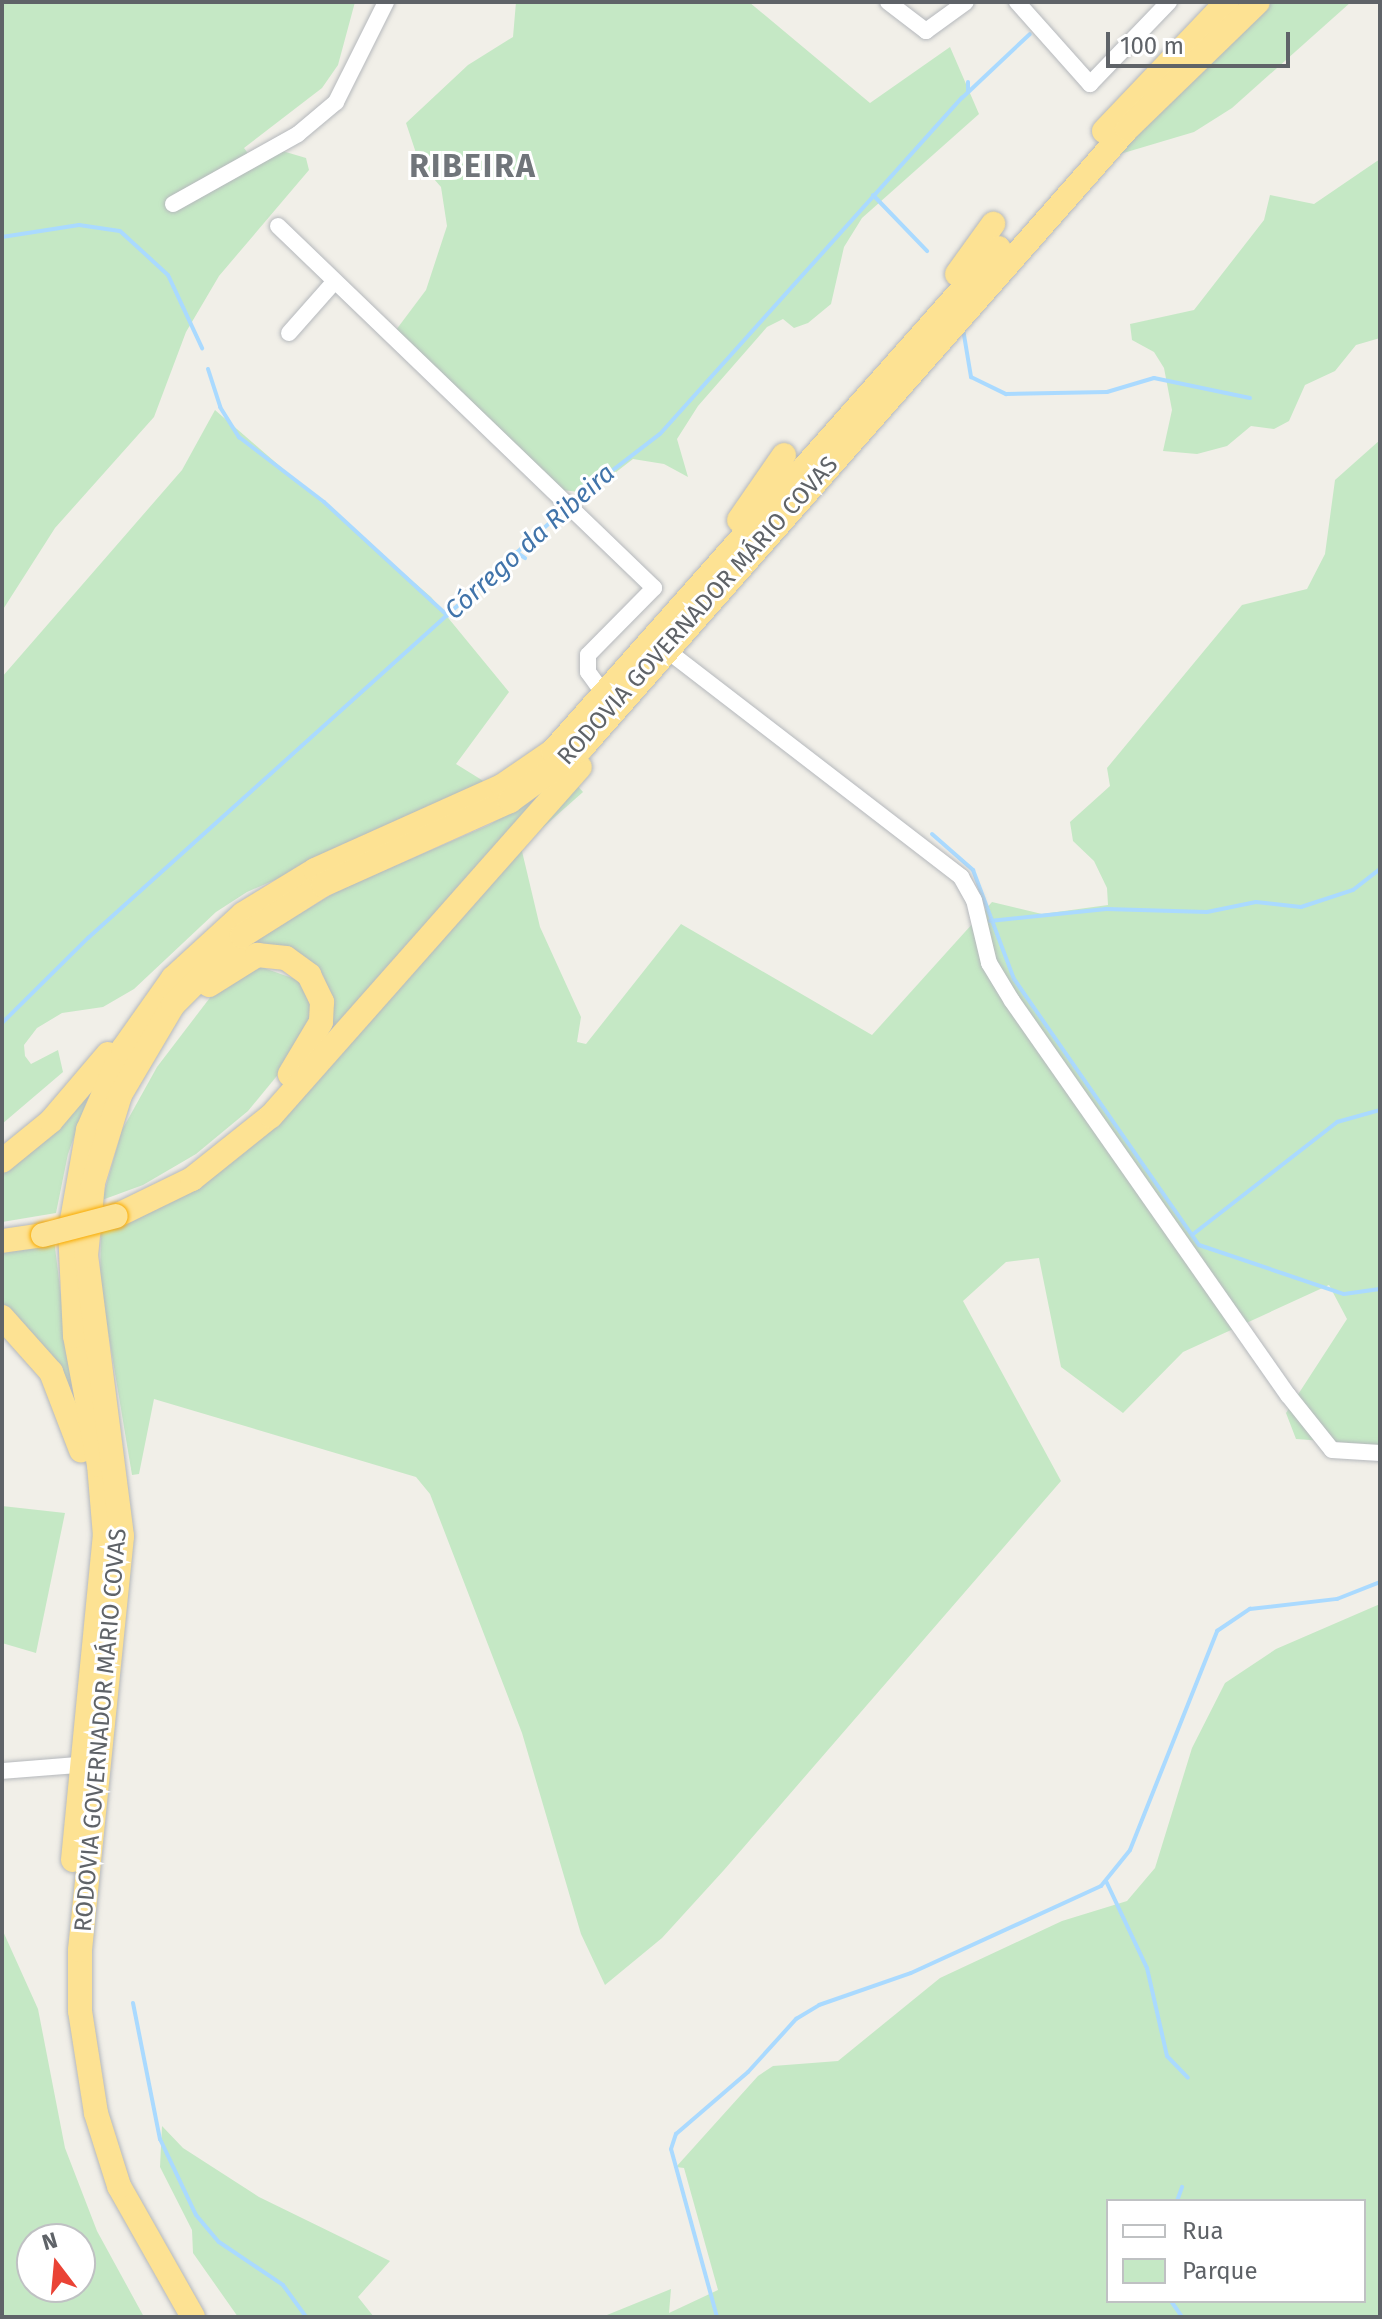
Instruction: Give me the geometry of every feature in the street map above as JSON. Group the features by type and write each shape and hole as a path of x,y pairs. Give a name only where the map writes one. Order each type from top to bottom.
{"highway":[{"name":"RODOVIA GOVERNADOR MÁRIO COVAS","path":"173,2317 112,2201 74,2072 66,1979 79,1765 104,1524 71,1306 72,1206 88,1130 113,1068 146,1012 196,953 293,882 519,776 568,737 896,359 1227,2"},
{"name":"RODOVIA GOVERNADOR MÁRIO COVAS","path":"193,2317 119,2186 96,2113 80,2011 80,1950 122,1536 88,1293 95,1174 139,1057 173,1005 215,959 323,885 491,811 547,778 596,734 724,582 1127,129 1258,2"},
{"path":"896,359 993,224"},
{"path":"673,613 784,455"},
{"path":"2,1241 114,1210 192,1179 271,1116 673,655 724,582"},
{"path":"2,1161 70,1102 147,998 196,953"},
{"path":"95,1174 118,1117 156,1051 202,992 239,962 277,956 309,975 322,1012 313,1041 273,1094 209,1152 114,1210"},
{"path":"2,1229 41,1229"},
{"path":"2,1317 51,1372 82,1455 92,1539 87,1704"}],"street":[{"path":"173,204 298,134 336,102 386,2"},
{"path":"888,2 926,31 966,2"},
{"path":"1017,2 1090,84 1169,2"},
{"path":"278,226 654,588 588,655 588,672 605,695"},
{"path":"289,333 335,281"},
{"path":"673,655 961,877 974,900 989,963 1012,1001 1288,1395 1332,1450 1380,1453"},
{"path":"2,1771 79,1765"}],"green space":[{"path":"2,2 355,2 338,65 322,88 244,148 250,156 279,150 306,158 309,170 219,276 186,332 154,417 55,528 2,611"},
{"path":"516,2 749,2 870,103 950,47 979,114 862,218 844,247 831,304 808,323 794,328 783,319 767,327 698,406 677,439 688,477 664,464 633,459 589,493 561,490 396,330 426,290 447,226 441,187 419,162 406,123 468,65 513,37"},
{"path":"1271,2 1351,2 1232,108 1194,132 1110,157"},
{"path":"1380,159 1380,338 1356,345 1335,371 1305,385 1289,421 1274,429 1251,426 1227,446 1197,454 1163,451 1172,410 1164,368 1154,352 1132,340 1130,324 1194,310 1264,220 1270,195 1314,204"},
{"path":"215,410 431,597 509,692 456,764 485,782 466,797 247,892 216,912 134,989 103,1007 62,1013 37,1028 24,1045 25,1056 31,1064 58,1050 63,1072 2,1124 2,677 182,470"},
{"path":"1380,440 1380,1445 1296,1439 1286,1413 1347,1319 1329,1285 1183,1352 1123,1413 1061,1367 1039,1258 1006,1262 963,1301 1061,1481 724,1870 662,1938 605,1985 581,1934 522,1733 430,1494 416,1477 154,1399 139,1474 132,1475 100,1283 101,1227 181,1192 574,782 583,792 521,847 540,927 581,1017 577,1042 586,1044 681,924 872,1035 992,902 1042,914 1108,905 1107,888 1094,861 1073,841 1070,822 1110,786 1107,768 1242,605 1307,589 1325,554 1335,480"},
{"path":"546,791 315,1056 330,994 323,975 293,950 245,947 339,890 489,825"},
{"path":"261,967 298,980 310,1002 310,1020 290,1060 248,1111 196,1154 143,1185 102,1200 122,1130 157,1067 212,995"},
{"path":"93,1083 68,1154 56,1213 2,1222 2,1166"},
{"path":"54,1239 72,1386 66,1388 2,1310 2,1246"},
{"path":"2,1506 65,1513 36,1653 2,1643"},
{"path":"1380,1604 1380,2317 602,2317 671,2289 669,2313 718,2290 684,2168 676,2167 758,2076 773,2066 838,2061 940,1978 1062,1921 1127,1901 1155,1868 1192,1748 1225,1683 1276,1649"},
{"path":"2,1929 38,2009 65,2148 94,2223 16,2223 16,2303 96,2303 96,2228 144,2317 2,2317"},
{"path":"162,2126 183,2148 259,2197 390,2261 358,2297 374,2317 238,2317 193,2253 192,2230 160,2167"}],"waterway":[{"name":"Córrego da Ribeira","path":"570,503 660,434 962,98 1030,34"},
{"name":"Córrego da Ribeira","path":"968,82 968,92"},
{"path":"873,195 927,251"},
{"path":"2,237 79,225 120,231 168,275 202,348"},
{"path":"963,329 971,377 1006,394 1107,392 1154,378 1250,398"},
{"path":"208,369 220,407 239,437 324,502 448,616"},
{"name":"Córrego da Ribeira","path":"2,1023 88,938 564,510"},
{"path":"516,552 525,558"},
{"path":"932,834 973,870 1014,979 1199,1245 1344,1294 1380,1289"},
{"path":"990,921 1106,909 1207,912 1256,902 1301,907 1353,890 1380,869"},
{"path":"1192,1235 1337,1122 1380,1110"},
{"path":"717,2317 671,2149 676,2134 748,2072 796,2019 819,2005 911,1973 1101,1886 1130,1850 1217,1631 1250,1609 1337,1599 1380,1582"},
{"path":"1106,1881 1147,1968 1167,2056 1188,2078"},
{"path":"133,2003 160,2139 196,2215 219,2242 283,2285 306,2317"},
{"path":"1178,2199 1182,2187"},
{"path":"1172,2303 1182,2317"}],"district":[{"name":"RIBEIRA","path":"473,166"}]}
